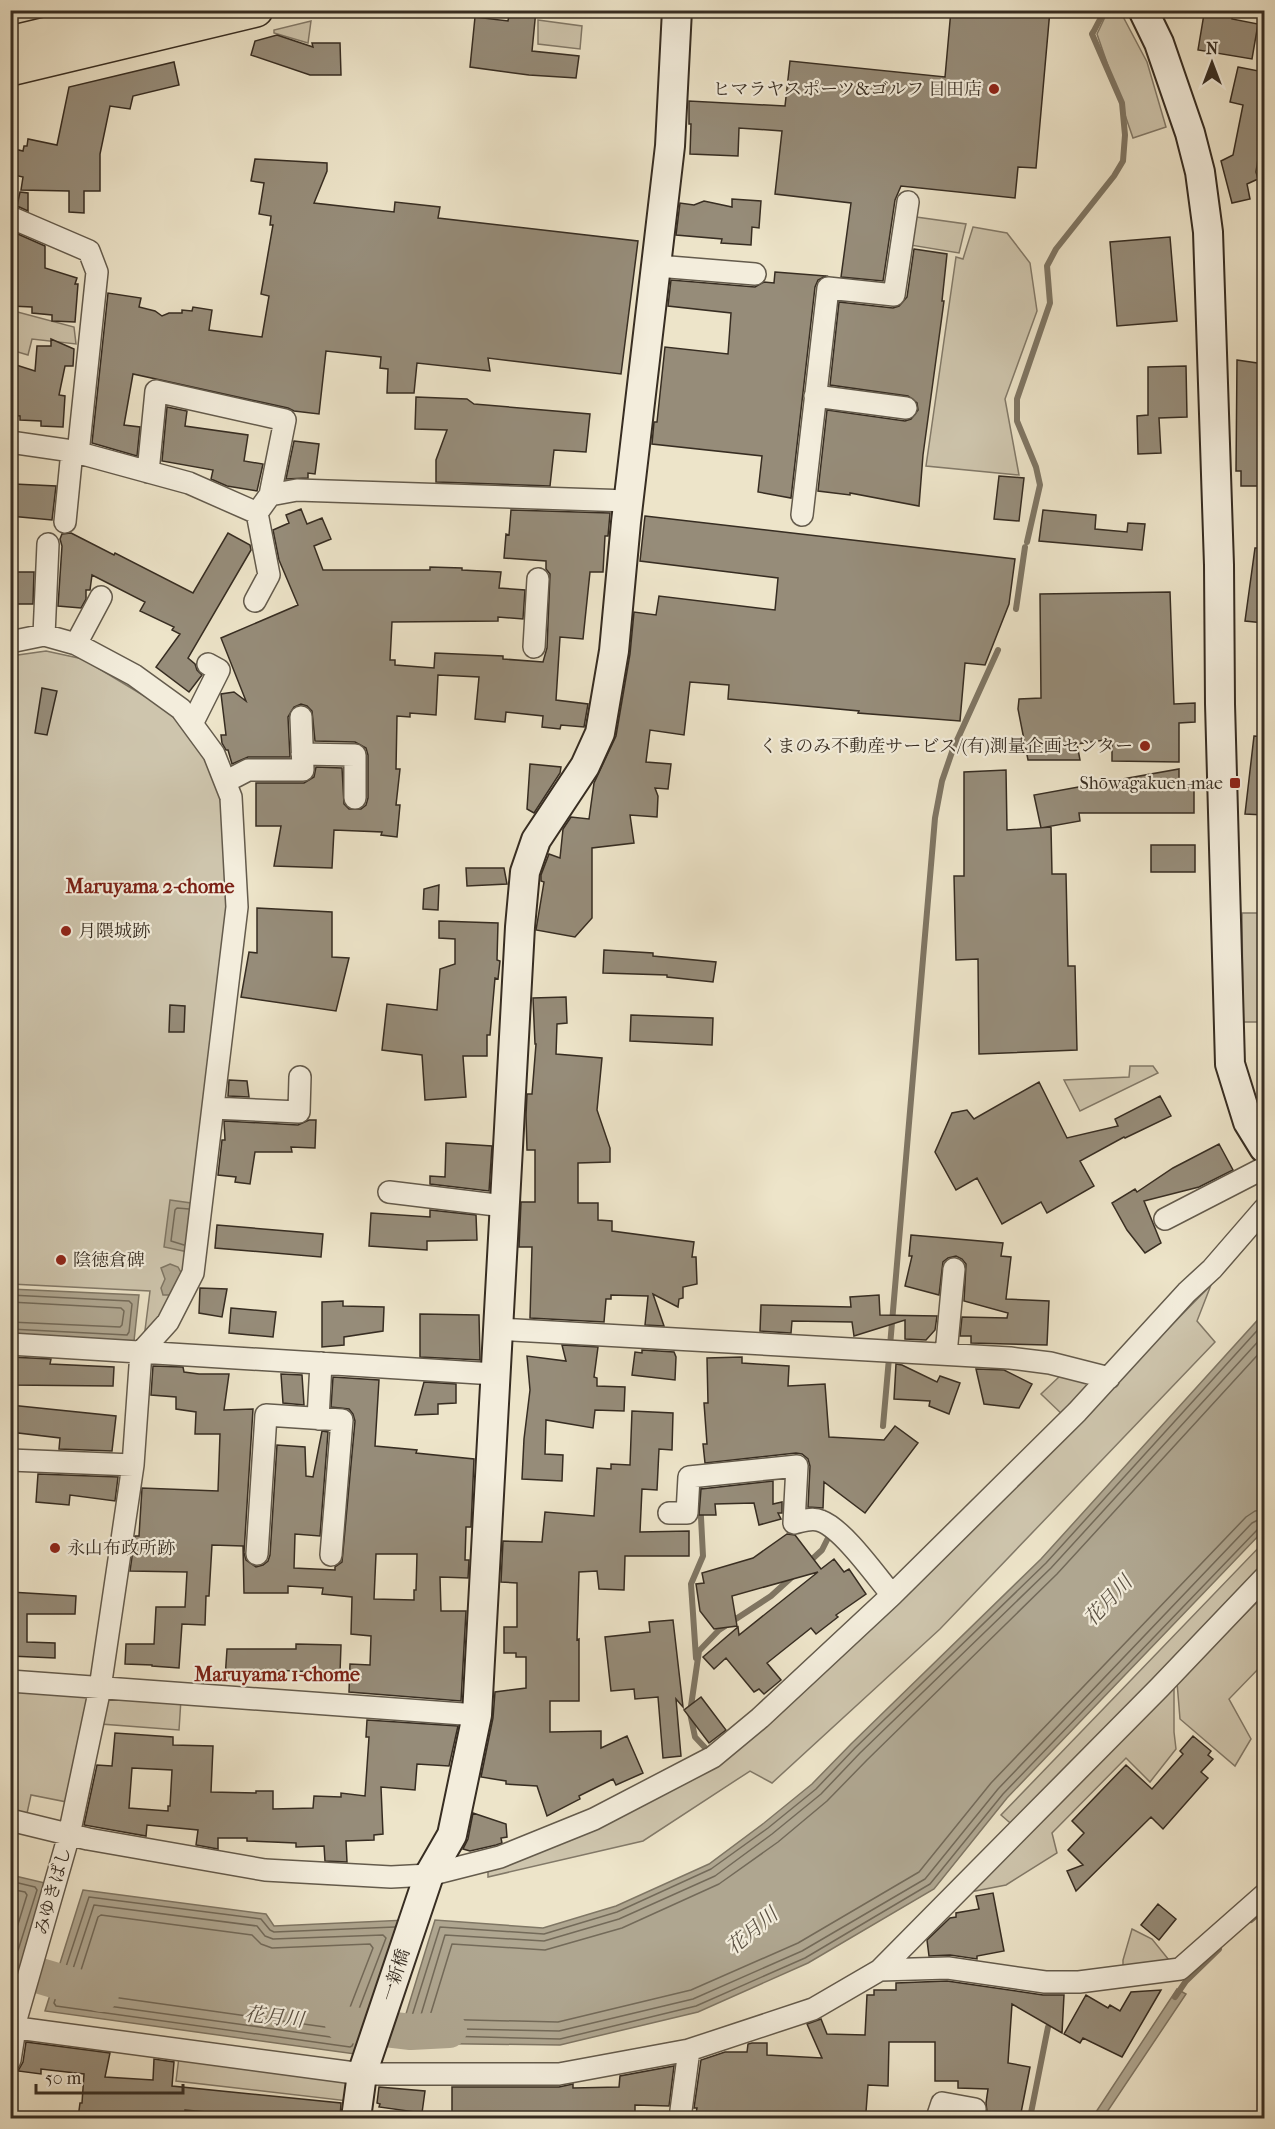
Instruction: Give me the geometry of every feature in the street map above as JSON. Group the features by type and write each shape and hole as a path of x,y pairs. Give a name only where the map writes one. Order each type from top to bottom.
{"highway":[{"path":"10,43 148,10"},
{"path":"10,69 256,10"}],"street":[{"name":"一新橋","path":"356,2118 362,2074 429,1875 452,1835 477,1715 504,1206 525,872 536,840 585,766 600,733 614,651 670,146 677,10"},
{"path":"1143,10 1159,43 1190,133 1200,172 1208,232 1220,565 1220,704 1230,1064 1248,1122 1264,1148"},
{"path":"802,515 828,288 894,295 908,202"},
{"path":"10,217 89,251 97,272 75,453 64,522"},
{"path":"657,266 755,274"},
{"path":"148,472 156,390 285,420 270,495 257,513 269,575 255,602"},
{"path":"815,396 906,408"},
{"path":"10,442 75,453 189,483 257,513"},
{"path":"270,495 297,490 629,501"},
{"path":"44,635 48,544"},
{"path":"534,647 538,579"},
{"path":"76,644 101,597"},
{"path":"10,642 44,635 76,644 134,675 181,709 214,754 231,797 237,907 194,1273 168,1322 141,1352"},
{"path":"192,724 219,670 208,664"},
{"path":"225,782 248,770 303,770 301,717"},
{"path":"302,754 355,755 356,798"},
{"path":"213,1108 299,1112 300,1077"},
{"path":"1165,1219 1264,1168"},
{"path":"389,1192 504,1206"},
{"path":"10,1820 69,1835 265,1870 391,1877 429,1875 500,1857 594,1819 713,1757 760,1718 892,1595 1109,1378 1212,1269 1264,1209"},
{"path":"946,1354 954,1269"},
{"path":"497,1329 1010,1358 1050,1363 1109,1378"},
{"path":"10,1344 495,1374"},
{"name":"みゆきばし","path":"10,2060 13,2029 69,1835 100,1688 134,1465 141,1352"},
{"path":"318,1419 321,1363"},
{"path":"257,1554 266,1415 342,1420 331,1555"},
{"path":"10,1460 134,1465"},
{"path":"669,1513 687,1513 688,1477 797,1466 794,1523 810,1519 822,1521 846,1540 892,1595"},
{"path":"13,2029 362,2074 559,2074 689,2050 813,2009 880,1970 1160,1687 1264,1578"},
{"path":"10,1681 477,1715"},
{"path":"880,1970 948,1968 1046,1982 1079,1982 1180,1969 1264,1895"},
{"path":"680,2118 689,2050"},
{"path":"937,2118 942,2103 975,2109"}],"shaded area":[{"path":"1114,11 1120,11 1147,62 1166,127 1133,138 1097,34 1105,17"},
{"path":"538,20 582,26 580,49 538,44"},
{"path":"311,21 308,43 274,33 274,30"},
{"path":"909,216 966,224 959,253 904,244"},
{"path":"973,227 1007,233 1030,263 1037,311 1005,399 1019,475 926,466 956,257 963,259"},
{"path":"10,310 74,327 76,344 32,339 28,355 11,350"},
{"path":"46,651 83,659 166,709 193,739 218,783 225,836 227,915 188,1272 165,1316 144,1338 150,1291 11,1284 11,656"},
{"path":"1242,913 1258,913 1258,1022 1243,1022"},
{"path":"1130,1066 1153,1066 1158,1073 1080,1111 1064,1080 1129,1077"},
{"path":"1211,1285 1197,1321 1215,1342 940,1629 772,1783 750,1771 643,1841 488,1877 488,1866 732,1750 1041,1458"},
{"path":"1060,1376 1106,1379 1066,1418 1041,1394"},
{"path":"1264,1542 1264,1566 1016,1828 1001,1815"},
{"path":"1264,1595 1264,1663 1229,1699 1251,1739 1235,1766 1180,1719 1177,1682"},
{"path":"1174,1680 1176,1749 1150,1782 1126,1758 1052,1833 1057,1853 1006,1885 970,1892"},
{"path":"10,1685 95,1690 72,1803 31,1795 26,1818 11,1812"},
{"path":"109,1693 181,1699 179,1730 101,1724"},
{"path":"1132,1929 1152,1939 1173,1965 1123,1974 1123,1960"},
{"path":"179,2057 347,2082 348,2101 176,2081"}],"water":[{"path":"170,1200 198,1204 193,1253 164,1247"},
{"path":"170,1264 178,1267 183,1276 176,1283 172,1295 163,1295 161,1288 165,1279 161,1268"},
{"path":"10,1289 139,1295 134,1341 11,1335"},
{"path":"1264,1313 1264,1530 1007,1798 934,1889 808,1963 698,2012 560,2045 397,2043 435,1920 543,1928 616,1906 709,1864 812,1784 1041,1559"},
{"path":"11,1875 45,1883 11,1995"},
{"path":"83,1890 266,1914 274,1926 407,1920 355,2054 45,2011"},
{"path":"1177,1989 1186,1994 1103,2118 1092,2118"}],"building":[{"path":"510,10 536,10 532,51 579,56 576,78 529,75 470,67 475,17 508,21"},
{"path":"951,10 1050,10 1036,168 1018,167 1015,198 901,186 895,200 883,281 841,277 851,203 775,194 782,131 739,128 738,156 690,154 689,101 785,106 790,61 945,77"},
{"path":"1216,10 1233,10 1232,19 1258,24 1252,59 1198,50 1204,14 1216,15"},
{"path":"277,35 313,47 312,43 340,43 341,75 310,75 251,55 255,41"},
{"path":"174,62 179,85 133,96 130,109 110,106 100,154 100,191 84,191 84,213 69,212 69,191 21,190 23,177 10,174 10,148 23,151 28,139 57,145 69,87"},
{"path":"1238,67 1264,72 1264,120 1256,172 1258,179 1247,184 1250,199 1232,203 1221,161 1233,155 1243,105 1230,102"},
{"path":"255,159 327,163 327,171 314,203 394,212 395,202 440,207 438,218 638,241 621,374 488,358 490,371 417,363 414,393 387,393 388,369 380,368 381,357 326,351 319,414 294,411 133,374 124,425 140,427 137,456 92,443 108,293 141,298 139,307 155,311 162,316 169,313 182,313 182,310 192,311 193,307 212,310 209,330 262,337 269,296 261,294 273,225 270,225 271,216 259,214 264,183 251,181"},
{"path":"20,192 28,193 28,211 17,206"},
{"path":"732,199 761,201 759,228 752,227 751,245 721,243 722,239 676,235 680,203 694,205 704,201 732,207"},
{"path":"11,231 45,246 45,268 77,278 75,322 52,321 52,315 32,313 32,307 11,306"},
{"path":"1170,237 1177,321 1117,326 1110,242"},
{"path":"914,249 947,254 942,301 944,301 923,455 919,506 850,493 850,495 818,491 827,410 905,421 911,419 918,410 917,403 908,396 830,385 839,302 893,308 899,306 907,297"},
{"path":"775,272 826,276 818,280 815,287 791,498 758,492 762,456 652,444 654,422 657,422 665,347 728,354 731,313 668,306 671,280 755,287 764,282 774,283"},
{"path":"51,339 74,349 73,366 65,366 59,395 65,396 63,427 41,426 41,421 20,420 20,416 10,415 10,363 35,371 37,346 51,346"},
{"path":"1237,360 1264,364 1264,472 1261,472 1261,486 1241,486 1241,471 1236,471"},
{"path":"1186,366 1187,417 1159,418 1161,453 1138,454 1137,416 1148,415 1148,367"},
{"path":"416,397 467,399 474,404 590,414 586,452 554,450 550,486 436,482 436,460 447,430 415,429"},
{"path":"167,407 187,411 185,426 248,435 244,461 263,464 257,491 227,486 211,479 213,470 162,461"},
{"path":"294,441 319,444 315,474 308,473 308,478 286,479"},
{"path":"999,476 1024,478 1019,521 994,519"},
{"path":"14,484 56,486 52,520 10,516"},
{"path":"301,509 307,524 322,518 331,539 314,546 323,570 462,568 462,570 501,572 499,588 525,590 523,619 498,617 498,621 392,622 390,660 395,660 395,665 434,668 435,653 503,656 503,659 543,662 547,648 550,574 546,569 546,561 504,558 511,510 610,513 608,536 605,536 603,572 590,572 583,639 560,637 556,700 588,704 584,727 561,725 560,729 542,727 543,716 506,712 505,722 475,719 479,677 438,675 436,715 410,713 410,717 397,716 396,769 400,769 396,805 400,805 397,837 381,835 382,832 334,830 332,868 274,866 281,826 256,826 256,783 304,783 314,777 316,767 342,768 344,804 349,809 361,809 366,805 368,798 366,748 355,742 315,741 312,711 301,704 294,707 288,717 290,757 248,757 232,764 228,750 222,743 221,735 226,735 221,694 234,692 246,701 221,638 298,605 279,560 273,530 289,523 286,515"},
{"path":"1043,510 1096,515 1095,529 1127,532 1128,523 1145,524 1142,550 1039,541"},
{"path":"645,516 1015,559 1009,604 985,665 965,663 960,721 728,699 729,685 690,682 684,735 650,730 646,762 671,764 668,789 655,788 658,796 657,817 630,815 634,843 592,848 592,918 575,937 536,930 544,882 541,881 541,875 549,854 560,858 563,829 571,817 589,819 594,783 616,736 630,654 634,612 656,615 659,596 775,610 778,578 640,561"},
{"path":"71,533 193,593 228,533 250,545 251,550 188,658 202,675 189,692 156,667 180,634 172,630 174,627 140,611 145,602 92,575 90,590 86,590 86,599 81,608 58,606 62,546 60,539 62,534"},
{"path":"1255,548 1264,548 1264,623 1245,621"},
{"path":"10,572 34,572 33,604 10,604"},
{"path":"1170,592 1174,704 1195,703 1195,722 1179,723 1179,762 1112,761 1112,739 1077,744 1080,760 1028,760 1018,709 1019,699 1041,698 1040,594"},
{"path":"42,688 57,691 47,735 35,733"},
{"path":"1254,736 1264,737 1264,815 1245,814"},
{"path":"530,764 561,767 560,773 534,813 527,809"},
{"path":"1179,769 1179,784 1194,784 1194,813 1079,813 1080,821 1041,828 1034,795 1095,784 1112,784 1112,781"},
{"path":"1006,770 1007,830 1051,827 1052,874 1066,874 1068,966 1075,966 1077,1050 979,1054 978,959 956,960 954,876 964,876 964,772"},
{"path":"1151,845 1195,845 1195,872 1151,872"},
{"path":"466,868 504,868 507,884 467,886"},
{"path":"439,885 438,910 423,909 424,889"},
{"path":"257,908 332,912 332,957 349,958 336,1011 241,997 249,952 257,953"},
{"path":"439,921 498,923 497,960 500,961 498,979 495,978 490,1035 487,1035 487,1056 463,1056 466,1097 425,1100 422,1055 382,1050 387,1004 437,1010 440,969 455,964 455,939 439,938"},
{"path":"604,950 653,953 653,956 716,962 713,982 667,977 667,975 603,973"},
{"path":"566,997 567,1023 557,1024 556,1054 602,1058 597,1110 610,1148 610,1162 578,1163 578,1203 598,1203 598,1220 612,1221 612,1231 694,1242 692,1257 696,1257 697,1284 683,1287 683,1298 679,1299 678,1307 653,1294 664,1326 645,1325 648,1296 611,1295 611,1299 606,1299 604,1322 530,1318 532,1247 519,1247 521,1202 535,1202 535,1150 527,1150 526,1115 527,1094 532,1094 536,1044 533,998"},
{"path":"170,1005 185,1006 184,1032 169,1032"},
{"path":"631,1015 713,1018 712,1045 630,1041"},
{"path":"229,1080 247,1081 249,1097 228,1096"},
{"path":"1039,1082 1067,1138 1118,1126 1115,1119 1160,1096 1171,1116 1124,1137 1080,1161 1094,1186 1047,1213 1041,1202 1002,1224 977,1178 956,1190 935,1152 952,1113 967,1110 974,1119"},
{"path":"309,1120 316,1120 315,1148 291,1147 292,1152 255,1152 250,1184 235,1182 236,1177 218,1175 222,1140 225,1140 224,1121 298,1125"},
{"path":"446,1143 492,1146 489,1191 430,1184 430,1176 445,1177"},
{"path":"1219,1144 1233,1170 1199,1187 1144,1201 1161,1243 1145,1253 1127,1230 1112,1203 1135,1189 1137,1192 1173,1168"},
{"path":"430,1210 476,1215 477,1240 427,1241 427,1250 369,1246 371,1213 430,1217"},
{"path":"217,1225 323,1234 321,1257 215,1248"},
{"path":"911,1235 1003,1243 1001,1256 1011,1257 1006,1299 1049,1301 1047,1345 971,1343 971,1336 960,1336 962,1317 1007,1318 1008,1313 964,1301 966,1264 956,1256 943,1262 939,1295 905,1286 912,1256 909,1256"},
{"path":"200,1288 227,1289 222,1317 199,1313"},
{"path":"879,1295 880,1315 937,1316 935,1330 926,1340 905,1339 905,1320 854,1336 852,1322 792,1321 791,1333 760,1331 761,1305 851,1307 850,1297"},
{"path":"343,1301 343,1306 384,1307 383,1331 344,1337 344,1345 322,1347 322,1302"},
{"path":"231,1308 276,1312 273,1337 229,1333"},
{"path":"420,1314 479,1315 480,1360 420,1357"},
{"path":"562,1345 598,1347 594,1377 597,1378 597,1386 625,1387 624,1411 595,1410 593,1428 546,1420 545,1454 563,1455 562,1481 522,1479 530,1390 527,1356 566,1361"},
{"path":"642,1350 674,1352 676,1357 675,1380 632,1375 635,1352 642,1353"},
{"path":"10,1357 51,1359 50,1364 114,1367 113,1386 10,1385"},
{"path":"742,1357 742,1363 789,1366 788,1386 825,1384 829,1437 884,1440 895,1426 918,1443 865,1513 824,1482 823,1508 808,1507 810,1466 808,1459 802,1454 705,1463 703,1444 707,1444 704,1403 708,1403 707,1358"},
{"path":"896,1364 937,1382 940,1376 960,1383 949,1414 929,1406 930,1401 894,1399"},
{"path":"153,1366 183,1367 184,1372 229,1374 224,1410 253,1409 244,1553 246,1560 256,1567 268,1561 270,1555 277,1445 305,1447 306,1476 313,1477 322,1431 328,1432 320,1536 295,1534 294,1568 335,1570 335,1567 342,1562 355,1421 349,1409 331,1407 333,1377 379,1380 375,1446 474,1459 471,1527 466,1527 465,1560 469,1560 468,1578 440,1577 441,1611 466,1611 461,1701 349,1692 350,1664 370,1665 371,1636 351,1634 352,1597 322,1594 323,1588 288,1586 288,1593 244,1593 243,1546 212,1545 205,1625 182,1624 179,1668 125,1664 126,1644 154,1644 156,1607 185,1607 187,1572 130,1571 135,1536 139,1536 142,1488 218,1491 220,1434 195,1434 196,1412 176,1409 176,1397 151,1395","holes":["376,1554 417,1554 414,1600 374,1599"]},
{"path":"976,1369 1004,1370 1032,1384 1019,1408 984,1404"},
{"path":"281,1374 302,1375 304,1405 283,1403"},
{"path":"424,1382 456,1384 456,1403 438,1404 438,1414 415,1415"},
{"path":"10,1405 116,1416 112,1451 59,1449 60,1438 10,1432"},
{"path":"632,1411 673,1413 672,1450 659,1449 657,1490 642,1489 640,1532 689,1531 689,1556 625,1556 624,1590 599,1589 597,1571 579,1572 577,1640 579,1639 579,1701 550,1701 550,1732 601,1731 601,1748 627,1736 643,1773 616,1785 613,1779 547,1816 537,1786 506,1784 506,1781 481,1777 493,1718 495,1692 526,1688 526,1657 516,1657 516,1653 504,1653 504,1627 517,1627 517,1583 501,1582 503,1541 542,1542 545,1512 594,1516 597,1468 611,1469 611,1464 630,1465"},
{"path":"38,1474 118,1477 115,1501 70,1495 69,1505 36,1502"},
{"path":"773,1481 773,1504 782,1502 782,1513 778,1513 781,1519 759,1525 754,1503 715,1504 716,1515 699,1515 701,1489"},
{"path":"787,1534 795,1535 821,1569 834,1559 844,1572 849,1569 866,1594 836,1615 838,1617 816,1634 811,1628 767,1663 781,1680 764,1694 759,1689 754,1692 726,1658 714,1669 703,1657 738,1627 739,1635 818,1572 732,1596 737,1626 714,1629 700,1611 696,1584 704,1583 702,1573 753,1558"},
{"path":"10,1592 76,1596 75,1614 27,1614 27,1642 55,1643 55,1658 10,1656"},
{"path":"673,1620 683,1707 676,1699 681,1756 663,1758 658,1697 635,1699 634,1689 611,1691 605,1637 650,1632 649,1622"},
{"path":"296,1644 341,1645 340,1673 271,1670 271,1679 225,1679 227,1649 296,1649"},
{"path":"701,1697 726,1730 709,1743 684,1710"},
{"path":"367,1720 458,1726 449,1766 417,1764 415,1790 381,1787 383,1834 374,1835 374,1840 346,1841 347,1862 325,1861 324,1846 296,1847 296,1843 247,1841 247,1838 218,1838 218,1849 196,1845 198,1830 147,1825 146,1836 84,1825 97,1765 112,1766 115,1733 173,1737 173,1745 213,1746 211,1792 273,1791 273,1809 313,1808 314,1796 341,1797 341,1793 365,1796 369,1737 366,1737","holes":["132,1768 172,1770 168,1811 129,1808"]},
{"path":"1193,1736 1211,1751 1208,1755 1213,1759 1201,1772 1208,1778 1163,1829 1151,1817 1076,1891 1067,1871 1083,1865 1068,1850 1084,1833 1072,1821 1126,1765 1152,1789 1183,1754 1180,1751"},
{"path":"473,1813 506,1824 507,1837 501,1838 502,1843 470,1851 463,1849 468,1839"},
{"path":"993,1893 1004,1951 977,1956 977,1959 950,1955 929,1956 927,1940 950,1918 956,1917 956,1913 979,1909 976,1896"},
{"path":"1158,1904 1176,1919 1159,1940 1141,1925"},
{"path":"947,1981 1043,1995 1064,1995 1062,2033 1012,2004 1008,2063 1030,2067 1020,2118 983,2118 987,2112 988,2089 958,2088 958,2081 935,2081 935,2042 889,2042 888,2086 868,2085 866,2112 830,2112 830,2118 731,2118 732,2115 696,2113 697,2108 694,2108 701,2060 725,2052 747,2052 748,2044 752,2043 767,2043 767,2055 822,2058 807,2024 821,2019 827,2034 865,2035 867,1995 874,1995 874,1990 896,1990 896,1983"},
{"path":"1161,1990 1122,2057 1083,2038 1080,2043 1064,2034 1086,1995 1108,2008 1110,2005 1120,2011 1131,1992"},
{"path":"26,2042 110,2053 105,2077 153,2080 154,2059 174,2062 172,2086 341,2103 340,2118 241,2118 242,2115 185,2110 184,2118 78,2118 80,2103 82,2103 84,2074 41,2069 41,2074 18,2071 23,2062"},
{"path":"674,2066 669,2106 635,2105 635,2118 466,2118 466,2113 452,2113 452,2087 559,2087 573,2084 573,2088 619,2087 620,2076"},
{"path":"379,2087 425,2091 422,2113 379,2107 380,2104 377,2103"}],"waterway":[{"path":"1027,542 1040,485 1036,467 1017,421 1017,399 1050,303 1047,266 1056,249 1114,176 1123,161 1125,135 1122,103 1092,34 1108,10"},
{"path":"1016,609 1025,547"},
{"path":"890,1346 935,818 942,781 953,749 998,650"},
{"path":"883,1426 889,1358"},
{"path":"696,1658 691,1584 703,1556 699,1479"},
{"path":"809,1562 822,1550 831,1532"},
{"path":"711,1754 695,1737 690,1713 699,1651 719,1630 771,1596 792,1577"},
{"path":"1251,1920 1264,1909"},
{"path":"1175,1997 1186,1981 1219,1949"},
{"name":"花月川","path":"10,1967 101,1994"},
{"name":"花月川","path":"343,2024 411,2032 449,2030"},
{"path":"1030,2118 1048,2027"}],"place":[{"name":"ヒマラヤスポーツ&ゴルフ 日田店","path":"994,89"},
{"name":"くまのみ不動産サービス/(有)測量企画センター","path":"1145,746"},
{"name":"Shōwagakuen-mae","path":"1235,783"},
{"name":"月隈城跡","path":"66,931"},
{"name":"陰徳倉碑","path":"61,1260"},
{"name":"永山布政所跡","path":"55,1548"}],"district":[{"name":"Maruyama 2-chome","path":"150,886"},
{"name":"Maruyama 1-chome","path":"277,1674"}]}
